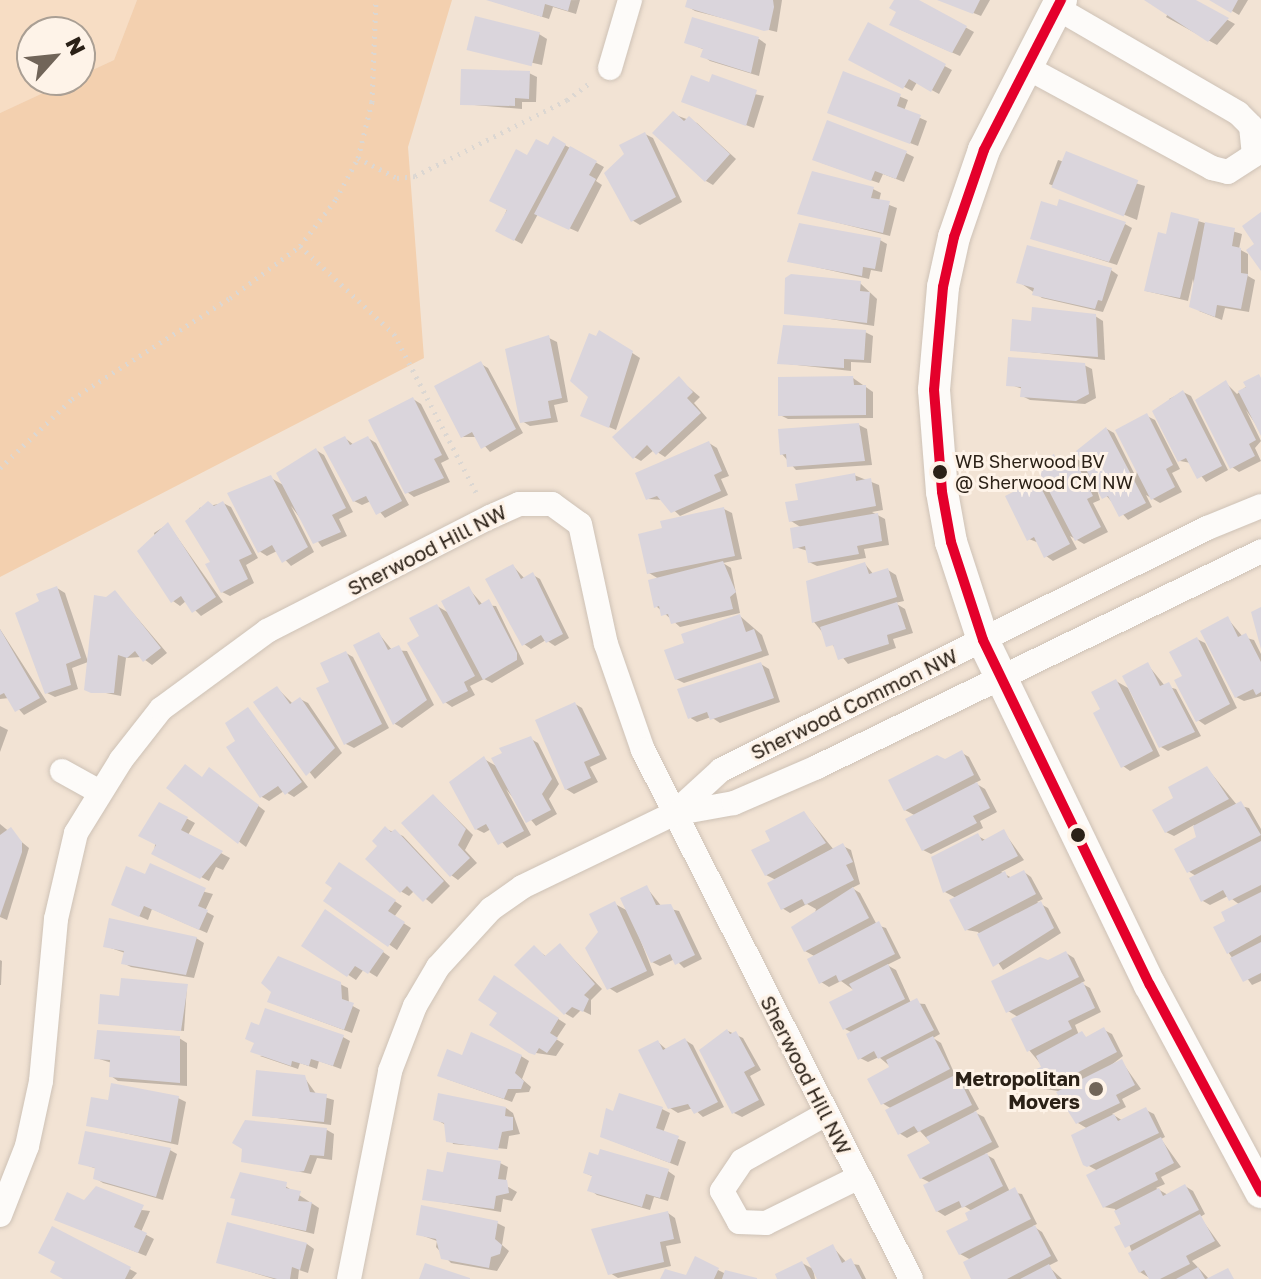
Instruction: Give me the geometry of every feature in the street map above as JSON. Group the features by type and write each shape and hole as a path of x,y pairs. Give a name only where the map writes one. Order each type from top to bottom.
{"street":[{"path":"610,68 630,0"},
{"path":"1026,67 1212,168 1228,172 1254,155 1251,126 1238,113 1059,4 1026,67 967,193 943,287 937,338 936,441 942,492 958,567 983,640 1150,985 1261,1192"},
{"name":"Sherwood Hill NW","path":"0,1215 27,1146 41,1081 56,919 76,833 98,791 161,709 215,666 267,631 519,504 552,504 580,524 606,644 643,750 911,1279"},
{"name":"Sherwood Common NW","path":"673,814 721,770 1261,506"},
{"name":"Sherwood Common NW","path":"349,1279 390,1071 415,1006 438,967 491,909 522,887 673,814 734,803 1002,681 1261,551"},
{"path":"62,771 98,791"},
{"path":"826,1114 742,1161 722,1191 739,1222 766,1223 859,1177"}],"path":[{"path":"0,468 72,399 230,298 300,246 336,199 358,158 372,102 376,0"},
{"path":"358,158 397,178 415,176 567,100 610,68"},
{"path":"300,246 394,334 490,517"}],"shaded area":[{"path":"0,0 137,0 114,60 96,68 96,16 16,16 16,96 37,96 0,113"},
{"path":"137,0 452,0 408,147 424,358 0,577 0,113 37,96 96,96 96,68 114,60"}],"building":[{"path":"486,0 571,0 568,11 545,4 542,17"},
{"path":"687,0 773,0 769,30 685,7"},
{"path":"894,0 919,0 967,26 952,53 889,25 896,12 889,8"},
{"path":"937,0 980,0 973,14"},
{"path":"1144,0 1196,0 1229,18 1208,42"},
{"path":"1209,0 1238,0 1231,13"},
{"path":"475,16 540,32 532,66 467,50"},
{"path":"692,17 759,37 751,73 700,57 703,49 684,43"},
{"path":"868,22 946,64 931,92 909,79 903,89 848,60"},
{"path":"461,69 530,71 529,99 515,98 515,106 460,105"},
{"path":"843,71 901,94 897,106 921,115 910,144 827,113"},
{"path":"712,74 757,90 746,126 681,102 691,75 709,82"},
{"path":"673,111 684,121 689,116 730,154 705,182 652,133"},
{"path":"827,120 907,151 896,179 875,171 871,181 812,160"},
{"path":"645,132 676,197 631,222 604,173 624,154 619,145"},
{"path":"553,136 566,144 514,241 495,231 507,210 489,201 516,149 527,155 536,139 548,145"},
{"path":"570,146 597,161 589,175 596,179 569,230 534,214"},
{"path":"1066,151 1138,180 1124,216 1051,187"},
{"path":"812,171 874,187 871,198 890,201 883,233 797,214"},
{"path":"1059,199 1126,222 1109,262 1030,239 1041,201 1057,206"},
{"path":"1171,212 1199,219 1180,298 1144,291 1158,232 1166,234"},
{"path":"1261,212 1261,271 1246,250 1254,244 1242,226"},
{"path":"1205,222 1235,228 1232,246 1241,248 1241,273 1248,274 1241,309 1217,305 1215,317 1189,307"},
{"path":"799,223 881,238 875,269 863,267 862,276 787,262"},
{"path":"1027,245 1112,268 1102,301 1098,300 1095,309 1032,295 1034,288 1016,283"},
{"path":"791,274 861,281 860,291 870,292 867,323 784,314 785,278"},
{"path":"1032,307 1096,314 1098,357 1010,351 1012,319 1031,321"},
{"path":"783,325 866,330 864,360 844,359 844,368 777,364"},
{"path":"599,330 633,351 609,428 580,416 588,397 570,381 589,333 596,336"},
{"path":"549,335 562,398 548,401 551,418 520,423 505,349"},
{"path":"1008,357 1085,363 1089,394 1076,401 1020,397 1021,387 1006,386"},
{"path":"481,361 516,429 481,449 472,432 461,438 434,386"},
{"path":"1259,374 1261,436 1238,391 1246,387 1243,382"},
{"path":"679,376 693,392 687,398 701,413 656,455 647,445 633,459 612,437"},
{"path":"853,376 854,385 866,385 866,415 778,416 778,377"},
{"path":"1226,380 1256,440 1249,444 1255,456 1230,469 1195,400"},
{"path":"1183,390 1222,466 1197,479 1186,458 1178,462 1152,411"},
{"path":"413,397 442,455 434,459 444,478 405,494 368,420"},
{"path":"1147,413 1173,465 1166,469 1175,487 1151,500 1115,430"},
{"path":"859,423 865,461 787,467 786,454 780,455 778,429"},
{"path":"1106,427 1146,503 1119,517 1108,496 1102,499 1076,451"},
{"path":"345,436 350,445 368,436 402,501 376,515 366,496 353,502 323,447"},
{"path":"709,441 722,471 714,475 721,491 671,513 657,496 646,500 635,473"},
{"path":"316,448 346,508 332,515 341,532 313,544 276,473"},
{"path":"1054,454 1057,461 1072,454 1093,496 1087,499 1101,527 1075,541 1035,464"},
{"path":"855,473 856,481 871,478 876,506 789,522 785,502 798,500 795,484"},
{"path":"271,475 308,547 282,563 272,545 258,553 227,493"},
{"path":"1037,480 1070,544 1044,558 1034,537 1027,541 1005,496"},
{"path":"208,501 214,506 223,501 252,554 239,560 248,579 221,593 205,564 210,562 185,521"},
{"path":"724,507 735,556 647,574 638,534 662,528 660,521"},
{"path":"878,513 882,541 857,546 859,554 808,563 805,546 793,549 790,528"},
{"path":"168,522 216,597 192,613 181,596 171,603 137,551"},
{"path":"723,561 736,592 730,597 733,609 671,624 668,614 661,616 659,606 654,608 648,580"},
{"path":"865,562 869,574 888,568 897,597 812,623 806,581"},
{"path":"513,564 521,579 533,572 563,634 546,643 541,635 522,646 485,579"},
{"path":"57,586 81,658 66,664 71,685 45,694 15,613 39,601 36,594"},
{"path":"469,586 479,605 489,599 517,653 517,660 483,680 441,601"},
{"path":"115,590 161,648 143,662 135,651 127,658 118,655 114,693 91,693 84,690 94,595 106,597"},
{"path":"897,602 906,629 887,635 889,644 838,660 833,645 826,647 820,627"},
{"path":"437,604 475,676 464,682 468,691 443,704 407,643 419,636 409,618"},
{"path":"1261,607 1261,649 1251,612"},
{"path":"740,614 746,632 754,629 762,651 675,680 664,650 684,643 681,634"},
{"path":"1228,616 1238,637 1246,633 1261,662 1261,692 1256,695 1253,689 1235,698 1200,631"},
{"path":"0,629 40,698 15,712 4,693 0,695"},
{"path":"379,632 388,650 399,645 427,700 393,725 353,645"},
{"path":"1197,637 1230,704 1196,722 1174,680 1182,676 1169,652"},
{"path":"346,651 382,724 344,745 316,688 329,682 320,663"},
{"path":"761,662 774,698 710,720 707,712 688,719 677,689"},
{"path":"1148,662 1160,686 1169,682 1195,732 1159,748 1122,676"},
{"path":"1116,679 1153,751 1121,768 1093,713 1100,709 1091,692"},
{"path":"277,686 290,704 300,697 335,748 306,776 253,702"},
{"path":"575,702 600,755 584,762 591,778 565,790 535,720"},
{"path":"248,707 302,782 285,795 278,786 260,798 226,747 235,741 225,723"},
{"path":"531,736 552,779 542,794 551,810 526,823 491,758 502,753 499,748"},
{"path":"962,750 974,775 904,811 888,780 937,755 945,759"},
{"path":"484,756 524,831 498,845 486,824 475,830 449,782"},
{"path":"185,764 202,777 209,767 259,805 238,844 166,788"},
{"path":"1207,766 1229,799 1165,833 1152,810 1173,798 1168,787"},
{"path":"977,782 990,808 973,816 977,823 922,851 905,819"},
{"path":"433,794 466,829 458,845 470,858 450,877 401,823"},
{"path":"1241,801 1261,835 1187,873 1174,849 1196,837 1193,826"},
{"path":"159,802 188,817 181,830 223,851 200,879 151,854 156,845 138,836"},
{"path":"804,811 826,843 765,876 751,850 770,841 765,831"},
{"path":"385,826 391,832 395,829 444,881 423,902 407,886 400,893 365,859 377,846 372,841"},
{"path":"11,827 22,842 22,852 0,916 0,835"},
{"path":"1004,829 1018,856 943,893 931,857 978,833 982,841"},
{"path":"1261,841 1261,885 1229,901 1223,890 1201,902 1189,878"},
{"path":"843,843 853,862 846,865 854,880 805,905 802,899 781,910 767,883"},
{"path":"339,862 396,900 388,911 405,922 388,947 323,901 332,888 325,883"},
{"path":"150,863 206,888 198,906 208,910 199,930 144,906 139,917 111,905 126,866 145,874"},
{"path":"1024,870 1036,894 965,931 949,900 1005,871 1008,878"},
{"path":"647,885 656,905 671,904 695,955 675,965 670,954 651,963 620,898"},
{"path":"853,887 869,918 804,952 791,927"},
{"path":"1261,892 1261,935 1227,954 1213,927 1225,921 1221,912"},
{"path":"615,901 647,971 607,990 585,948 598,932 589,914"},
{"path":"1041,901 1054,928 993,967 977,934"},
{"path":"325,909 384,951 368,974 355,966 347,977 301,946"},
{"path":"109,918 197,937 186,975 121,964 124,951 103,947"},
{"path":"879,921 895,954 839,982 836,975 819,984 807,959"},
{"path":"1261,942 1261,973 1243,982 1230,958"},
{"path":"560,943 595,984 584,995 589,999 583,1012 572,1007 564,1015 514,965 534,945 545,956"},
{"path":"1066,951 1079,977 1006,1013 991,981 1040,957 1048,960"},
{"path":"278,956 341,982 342,999 354,1003 344,1030 267,1002 271,992 261,983"},
{"path":"888,964 905,999 843,1030 829,1002 853,990 849,984"},
{"path":"494,975 559,1018 550,1033 558,1038 547,1053 539,1048 535,1055 529,1053 489,1025 497,1013 478,1000"},
{"path":"121,978 188,984 181,1031 98,1024 100,994 119,996"},
{"path":"1083,982 1095,1008 1068,1021 1072,1029 1027,1052 1011,1019"},
{"path":"917,998 934,1030 878,1059 874,1051 858,1060 846,1034"},
{"path":"265,1008 344,1035 333,1066 311,1059 309,1066 292,1061 291,1066 250,1052 254,1043 245,1039 251,1022 259,1025"},
{"path":"1104,1027 1117,1052 1044,1090 1034,1070 1041,1067 1036,1056 1082,1031 1086,1037"},
{"path":"727,1029 730,1034 736,1031 755,1066 744,1072 759,1100 732,1114 699,1050"},
{"path":"97,1030 180,1036 180,1083 109,1077 110,1060 94,1059"},
{"path":"471,1032 522,1055 515,1073 524,1081 521,1089 508,1089 504,1099 437,1076 447,1049 462,1055"},
{"path":"933,1036 950,1069 881,1105 867,1079 889,1067 886,1060"},
{"path":"685,1038 718,1102 694,1114 688,1104 668,1109 638,1050 658,1040 663,1050"},
{"name":"Metropolitan Movers","path":"1122,1059 1135,1085 1116,1095 1120,1103 1076,1124 1056,1092"},
{"path":"256,1070 305,1075 310,1092 327,1094 324,1122 252,1116"},
{"path":"957,1074 972,1105 918,1132 914,1126 898,1135 885,1110"},
{"path":"111,1083 179,1096 171,1142 86,1126 91,1097 108,1100"},
{"path":"438,1093 506,1107 505,1116 513,1117 513,1130 502,1132 498,1150 446,1142 444,1123 433,1120"},
{"path":"619,1093 663,1107 656,1128 679,1136 670,1163 600,1137 606,1108 613,1111"},
{"path":"1146,1107 1159,1133 1087,1167 1083,1165 1071,1135 1114,1114 1118,1121"},
{"path":"976,1111 992,1142 920,1179 907,1155 930,1143 926,1137"},
{"path":"245,1120 327,1128 324,1156 310,1155 304,1171 298,1172 241,1162 242,1149 232,1143"},
{"path":"85,1131 171,1148 156,1197 93,1179 95,1168 78,1164"},
{"path":"1161,1137 1174,1163 1155,1173 1158,1180 1103,1208 1086,1175"},
{"path":"600,1149 669,1169 660,1198 646,1194 642,1207 587,1191 592,1176 583,1173 589,1152 598,1155"},
{"path":"447,1152 501,1161 498,1179 507,1180 509,1193 496,1196 494,1209 422,1200 427,1169 443,1172"},
{"path":"987,1153 1003,1186 962,1208 959,1201 936,1212 923,1185"},
{"path":"240,1172 287,1182 286,1188 301,1191 298,1201 312,1202 306,1231 231,1215 235,1199 230,1198"},
{"path":"1185,1184 1199,1210 1125,1248 1114,1227 1121,1224 1114,1211 1159,1188 1163,1196"},
{"path":"96,1186 144,1205 134,1227 147,1233 138,1253 54,1220 67,1192 84,1200"},
{"path":"1015,1187 1031,1219 959,1255 946,1231 968,1220 965,1213"},
{"path":"421,1205 498,1221 495,1239 502,1245 500,1254 491,1257 489,1268 441,1259 436,1239 416,1235"},
{"path":"668,1211 674,1239 660,1242 664,1262 608,1275 591,1229"},
{"path":"1200,1214 1215,1241 1186,1256 1190,1264 1160,1279 1149,1279 1144,1270 1139,1273 1128,1253"},
{"path":"227,1222 307,1243 300,1270 292,1267 290,1279 277,1279 216,1263"},
{"path":"1035,1225 1051,1256 1007,1279 971,1279 963,1262"},
{"path":"52,1226 131,1267 125,1279 63,1279 50,1272 55,1262 38,1253"},
{"path":"833,1244 842,1263 851,1258 862,1279 817,1279 806,1258"},
{"path":"695,1256 719,1268 714,1279 660,1279 665,1269 686,1275"},
{"path":"802,1261 811,1279 777,1279 775,1274"},
{"path":"425,1263 470,1278 470,1279 419,1279"},
{"path":"1049,1264 1057,1279 1020,1279"},
{"path":"1198,1267 1205,1279 1176,1279"},
{"path":"1228,1268 1234,1279 1206,1279"},
{"path":"725,1270 757,1278 757,1279 722,1279"}],"transit line":[{"path":"1061,0 984,150 954,237 943,287 934,390 942,492 951,542 983,640 1150,985 1261,1192"}],"place":[{"name":"WB Sherwood BV @ Sherwood CM NW","path":"940,472"},
{"name":"Metropolitan Movers","path":"1096,1089"}]}
